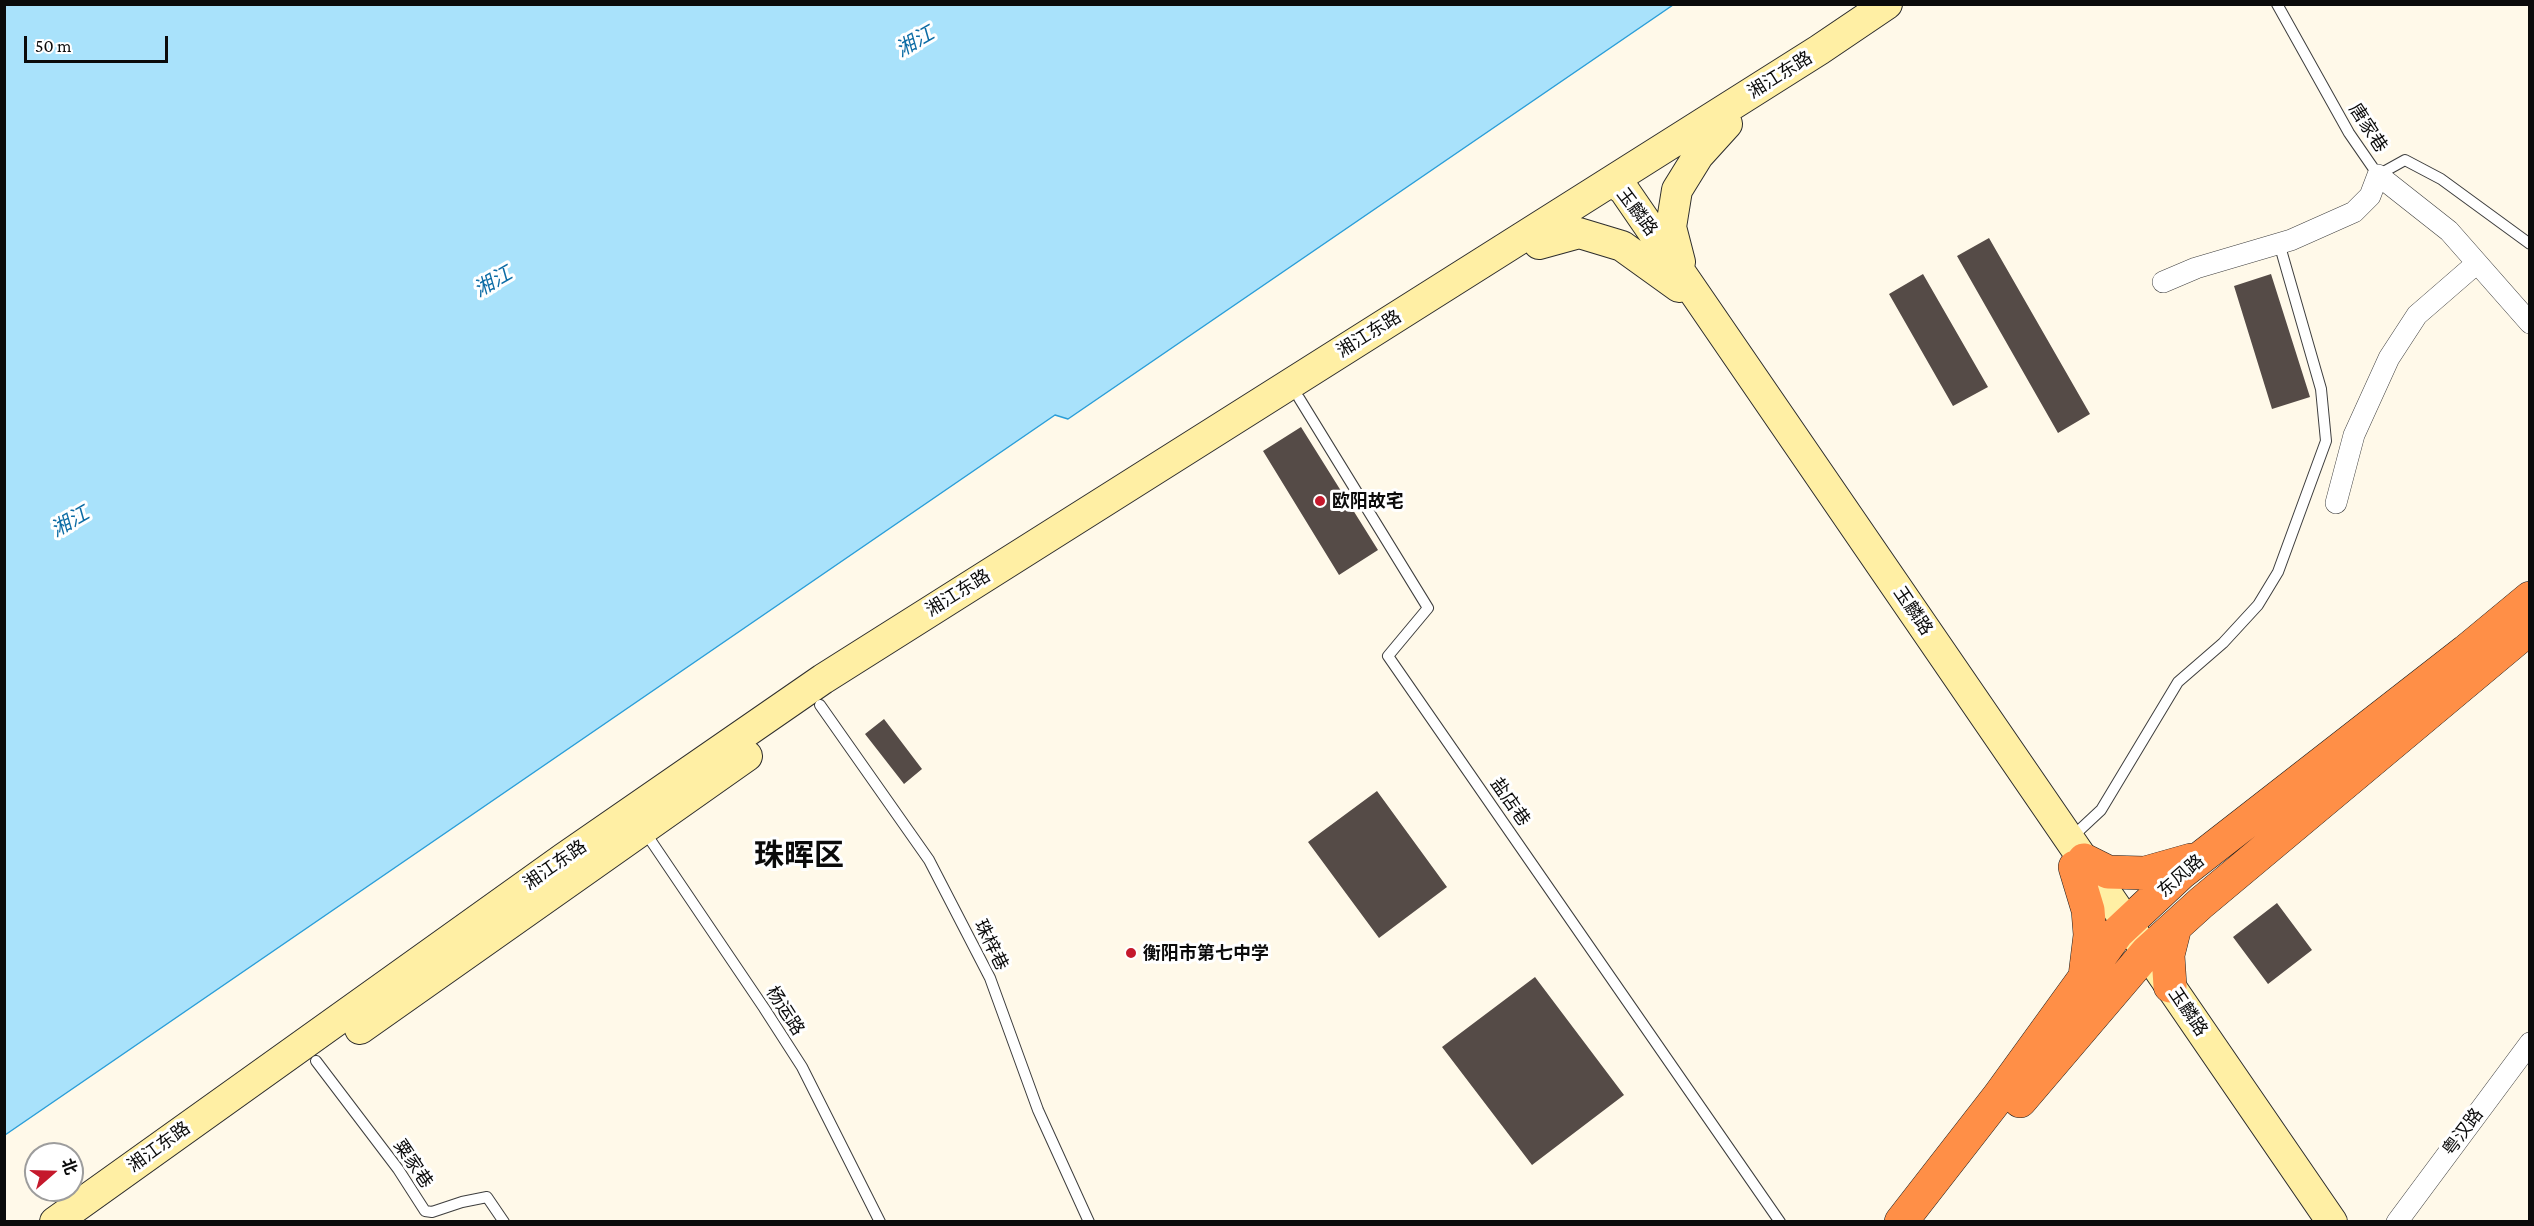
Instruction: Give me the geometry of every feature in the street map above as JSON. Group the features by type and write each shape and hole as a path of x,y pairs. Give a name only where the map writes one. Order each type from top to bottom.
{"highway":[{"name":"东风路","path":"1927,1221 2025,1094 2095,989 2123,928 2181,873 2466,651 2529,598"},
{"name":"东风路","path":"1901,1221 1999,1096 2095,989 2142,956 2529,628"},
{"path":"2076,856 2108,872 2145,873 2202,857"},
{"path":"2076,856 2088,910 2095,989 2166,990 2168,955 2175,927"}],"main road":[{"name":"湘江东路","path":"88,1221 820,705 1539,244 1617,188 1887,4"},
{"name":"湘江东路","path":"55,1221 564,858 822,679 1617,188 1727,124 1910,4"},
{"path":"1682,283 1671,227 1677,190 1698,156 1727,124"},
{"name":"玉麟路","path":"1617,188 2076,856 2142,956 2332,1221"},
{"path":"1539,244 1579,233 1622,246 1682,283"},
{"name":"玉麟路","path":"2166,990 2317,1221"}],"street":[{"path":"2163,282 2196,268 2279,243 2354,212 2370,196 2378,175 2449,231 2529,323"},
{"path":"2336,503 2354,435 2389,358 2417,315 2477,263"},
{"name":"粤汉路","path":"2397,1221 2529,1042"}],"lane":[{"name":"唐家巷","path":"2277,4 2349,133 2378,175 2405,160 2441,179 2529,244"},
{"path":"2076,856 2085,828 2101,810 2178,682 2223,643 2258,605 2278,572 2326,441 2321,389 2279,243"},
{"name":"盐店巷","path":"1299,398 1428,608 1388,656 1780,1221"},
{"name":"珠梓巷","path":"820,705 929,860 990,978 1038,1110 1089,1221"},
{"name":"杨运路","path":"643,830 802,1067 880,1221"},
{"name":"粟家巷","path":"316,1061 398,1168 425,1211 432,1212 487,1197 504,1221"}],"water":[{"name":"湘江","path":"5,4 1673,5 1068,419 1055,415 5,1135"}],"building":[{"path":"1989,238 2090,414 2058,433 1957,256"},
{"path":"1923,274 1988,387 1953,406 1889,294"},
{"path":"2271,274 2310,397 2272,409 2234,286"},
{"name":"欧阳故宅","path":"1301,427 1378,550 1339,575 1263,451"},
{"path":"884,719 922,769 904,784 865,734"},
{"path":"1377,791 1447,887 1379,938 1308,842"},
{"path":"2277,903 2312,950 2268,984 2233,937"},
{"path":"1535,977 1624,1095 1532,1165 1442,1047"}],"place":[{"name":"欧阳故宅","path":"1320,501"},
{"name":"衡阳市第七中学","path":"1131,953"}],"district":[{"name":"珠晖区","path":"799,856"}]}
